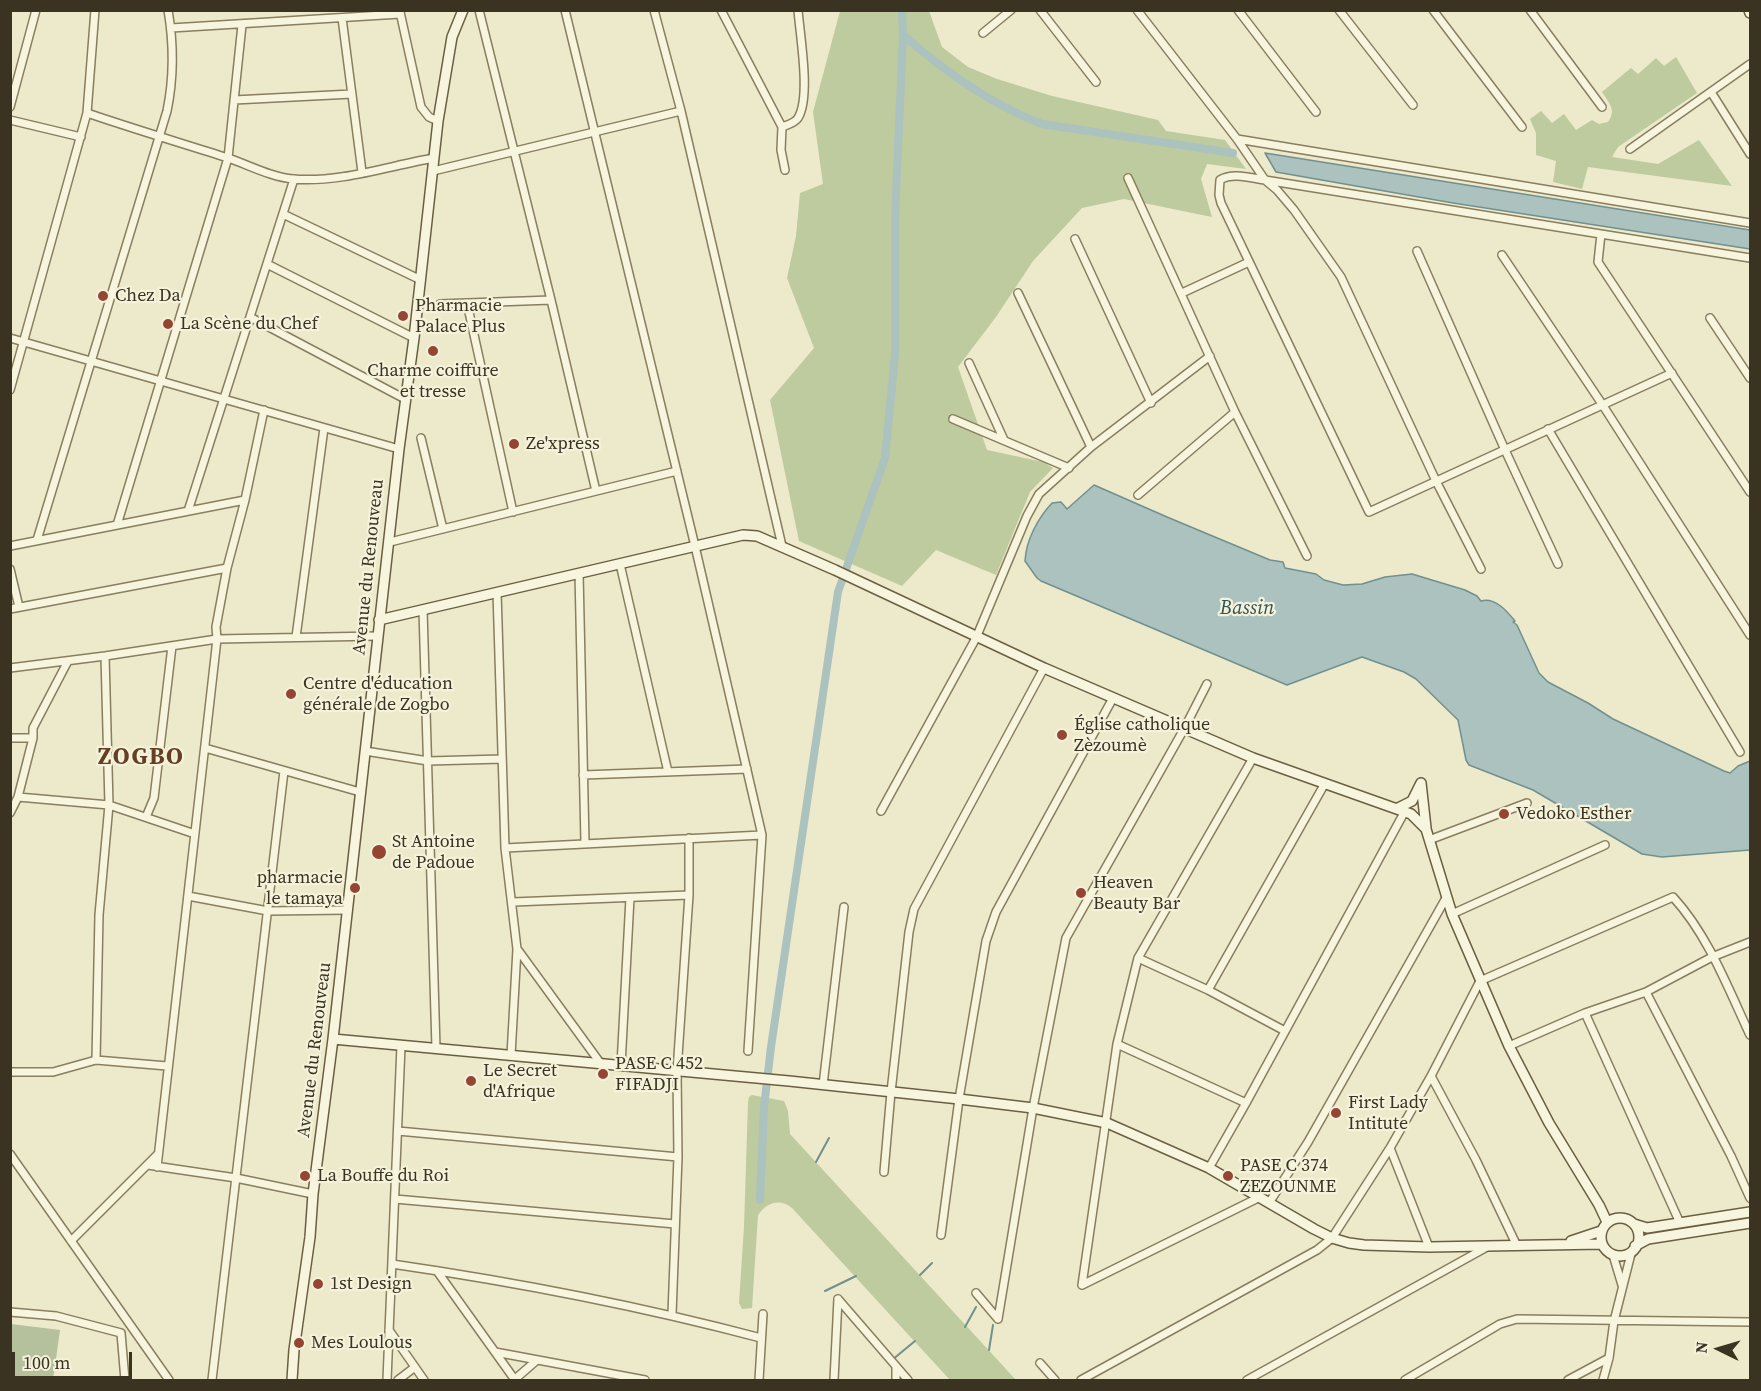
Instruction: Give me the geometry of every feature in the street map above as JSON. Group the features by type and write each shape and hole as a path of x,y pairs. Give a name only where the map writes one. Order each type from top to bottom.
{"street":[{"path":"10,107 36,10"},
{"path":"10,390 87,113 95,10"},
{"path":"37,540 167,111 172,86 173,58 168,10"},
{"name":"Avenue du Renouveau","path":"292,1380 438,122 450,45 463,10"},
{"path":"479,10 596,491"},
{"path":"565,10 695,546 762,835 748,1051"},
{"path":"654,10 681,111 782,546"},
{"path":"721,10 782,127 781,150 785,170"},
{"path":"782,127 796,120 802,108 804,82 798,10"},
{"path":"983,33 1011,10"},
{"path":"1040,10 1096,82"},
{"path":"1137,10 1237,139 1265,180 1294,210 1341,277 1436,481 1481,569"},
{"path":"1238,10 1316,112"},
{"path":"1339,10 1413,105"},
{"path":"1433,10 1522,127"},
{"path":"1543,10 1532,13 1602,107"},
{"path":"171,28 342,18 400,12 421,107 429,117 438,122"},
{"path":"342,18 362,172"},
{"path":"117,525 228,158 242,24"},
{"path":"1630,149 1750,64"},
{"path":"1711,92 1750,154"},
{"path":"234,100 352,94"},
{"path":"433,171 681,111"},
{"path":"87,113 283,178 328,179 434,158"},
{"path":"10,120 81,137"},
{"path":"1237,139 1750,223"},
{"path":"1672,373 1369,512 1221,203 1218,186 1220,180 1226,176 1265,180 1750,258"},
{"path":"1128,178 1235,412 1307,556"},
{"path":"188,511 294,179"},
{"path":"283,214 421,280"},
{"path":"1600,234 1598,262 1750,492"},
{"path":"1075,239 1151,403"},
{"path":"1417,251 1558,564"},
{"path":"1502,255 1602,404 1750,635"},
{"path":"1182,293 1249,262"},
{"path":"267,264 414,338"},
{"path":"1018,293 1091,447"},
{"path":"440,304 551,300"},
{"path":"467,303 513,512"},
{"path":"250,317 405,399"},
{"path":"1710,318 1750,378"},
{"path":"10,338 399,449"},
{"path":"881,812 976,638 1038,494 1091,447 1210,356"},
{"path":"969,363 1004,440"},
{"path":"157,1167 217,639 216,627 227,568 245,500 264,410"},
{"path":"1138,495 1235,412"},
{"path":"954,419 1069,468"},
{"path":"296,638 324,428"},
{"path":"1548,429 1740,752"},
{"path":"421,438 443,529"},
{"path":"390,542 677,471"},
{"path":"10,546 245,500"},
{"path":"379,620 751,535 782,546 849,576 976,638 1184,729 1324,785 1401,809 1416,817 1426,829"},
{"path":"620,564 668,772"},
{"path":"10,609 227,568"},
{"path":"10,569 19,607"},
{"path":"579,573 585,843"},
{"path":"497,592 505,848 517,949 512,1055"},
{"path":"423,610 436,1048"},
{"path":"10,668 217,639 378,636"},
{"path":"146,817 154,798 172,646"},
{"path":"96,1060 99,915 109,805 105,656"},
{"path":"10,813 18,797 33,738 33,728 68,661"},
{"path":"884,1172 909,932 915,909 1044,669"},
{"path":"976,1293 998,1319 1066,938 1207,684"},
{"path":"941,1235 959,1098 986,941 996,912 1113,698"},
{"path":"10,738 33,738"},
{"path":"205,748 360,792"},
{"path":"365,751 428,761 502,759"},
{"path":"1253,758 1138,958 1117,1044 1082,1284 1260,1197"},
{"path":"583,775 747,769"},
{"path":"212,1380 284,771"},
{"path":"1209,1168 1285,1031 1401,809 1412,801 1421,783 1426,829 1452,914 1509,1046 1549,1123 1599,1205 1608,1224 1602,1244"},
{"path":"1208,990 1324,785"},
{"path":"18,797 109,805 195,834"},
{"path":"1430,840 1527,803"},
{"path":"505,848 762,835"},
{"path":"672,1314 678,1157 677,1071 688,895 689,838"},
{"path":"1452,914 1605,845"},
{"path":"513,902 688,895"},
{"path":"188,896 268,911 348,910"},
{"path":"1082,1380 1317,1250 1332,1238 1390,1148 1431,1076 1480,981 1673,897 1683,908 1712,957 1750,1035"},
{"path":"621,1065 630,898"},
{"path":"1269,1203 1308,1143 1446,898"},
{"path":"823,1085 844,907"},
{"path":"1509,1046 1585,1013 1646,992 1712,957 1750,942"},
{"path":"517,949 601,1064"},
{"path":"1138,958 1208,990 1285,1031"},
{"path":"1646,992 1731,1156 1750,1198"},
{"path":"1585,1013 1680,1223"},
{"path":"333,1039 789,1081 1034,1108 1107,1123 1209,1168 1332,1238 1364,1245 1429,1247 1602,1244"},
{"path":"1117,1044 1246,1103"},
{"path":"387,1380 401,1046"},
{"path":"10,1072 53,1072 96,1060 167,1065"},
{"path":"1431,1076 1476,1160 1516,1246"},
{"path":"398,1131 678,1157"},
{"path":"1390,1148 1429,1247"},
{"path":"10,1154 169,1380"},
{"path":"71,1241 158,1154"},
{"path":"148,1165 236,1178 313,1194"},
{"path":"395,1199 675,1224"},
{"path":"1563,1244 1622,1218 1647,1228 1750,1212"},
{"path":"1602,1244 1613,1255 1624,1255 1648,1239 1750,1223"},
{"path":"1603,1380 1609,1358 1614,1321 1638,1234 1634,1224"},
{"path":"1247,1380 1487,1247"},
{"path":"1613,1255 1623,1287"},
{"path":"392,1264 437,1270 672,1314 761,1338"},
{"path":"437,1270 515,1380 537,1360"},
{"path":"834,1380 838,1299 908,1380"},
{"path":"10,1311 56,1316 121,1333 125,1380"},
{"path":"759,1380 763,1314"},
{"path":"1405,1380 1500,1324 1517,1319 1750,1322"},
{"path":"389,1330 424,1380"},
{"path":"495,1352 627,1379 645,1380"},
{"path":"1568,1380 1609,1358"},
{"path":"1040,1363 1054,1380"},
{"path":"398,1380 415,1367"},
{"path":"896,1367 896,1380"}],"green space":[{"path":"840,11 929,11 942,47 968,67 997,79 1052,96 1158,120 1166,131 1225,140 1246,169 1207,164 1201,179 1212,217 1124,199 1082,208 1033,261 996,317 958,367 987,450 1043,462 1053,468 1030,492 996,575 936,550 902,586 799,541 770,400 814,348 787,278 796,236 800,193 823,184 813,112"},
{"path":"1676,57 1697,93 1618,147 1612,157 1658,164 1699,140 1732,186 1588,167 1582,189 1553,182 1556,161 1536,155 1536,133 1530,119 1541,111 1552,123 1564,114 1576,130 1592,120 1599,124 1608,122 1612,110 1602,92 1631,68 1638,74 1656,58 1664,66"},
{"path":"752,1095 784,1101 788,1111 790,1134 1016,1380 950,1380 792,1208 783,1203 770,1204 758,1215 752,1308 742,1309 739,1303 748,1103"},
{"path":"11,1324 60,1330 53,1380 11,1380"}],"water":[{"path":"1265,153 1750,230 1750,249 1453,203 1276,172"},
{"name":"Bassin","path":"1094,485 1270,560 1283,562 1285,568 1316,574 1324,580 1343,585 1362,584 1385,577 1412,574 1465,590 1477,596 1481,601 1496,603 1515,621 1513,622 1517,625 1539,673 1548,682 1613,719 1724,771 1730,773 1738,766 1750,761 1750,850 1662,857 1642,854 1533,790 1469,765 1458,720 1416,679 1404,672 1362,657 1287,685 1041,581 1025,561 1030,537 1038,522 1052,503 1061,502 1067,509"}],"waterway":[{"path":"760,1200 764,1107 771,1047 838,592 885,458 895,355 895,218 903,35 902,10"},
{"path":"903,35 969,86 1005,107 1042,124 1233,153"},
{"path":"816,1162 829,1138"},
{"path":"920,1275 932,1263"},
{"path":"825,1291 856,1276"},
{"path":"965,1327 976,1307"},
{"path":"989,1350 993,1325"},
{"path":"892,1360 915,1341"}],"place":[{"name":"Chez Da","path":"103,296"},
{"name":"Pharmacie Palace Plus","path":"403,316"},
{"name":"La Scène du Chef","path":"168,324"},
{"name":"Charme coiffure et tresse","path":"433,351"},
{"name":"Ze'xpress","path":"514,444"},
{"name":"Centre d'éducation générale de Zogbo","path":"291,694"},
{"name":"Église catholique Zèzoumè","path":"1062,735"},
{"name":"Vedoko Esther","path":"1504,814"},
{"name":"St Antoine de Padoue","path":"379,852"},
{"name":"pharmacie le tamaya","path":"355,888"},
{"name":"Heaven Beauty Bar","path":"1081,893"},
{"name":"PASE C 452 FIFADJI","path":"603,1074"},
{"name":"Le Secret d'Afrique","path":"471,1081"},
{"name":"First Lady Intitute","path":"1336,1113"},
{"name":"La Bouffe du Roi","path":"305,1176"},
{"name":"PASE C 374 ZEZOUNME","path":"1228,1176"},
{"name":"1st Design","path":"318,1284"},
{"name":"Mes Loulous","path":"299,1343"}],"district":[{"name":"ZOGBO","path":"141,758"}]}
